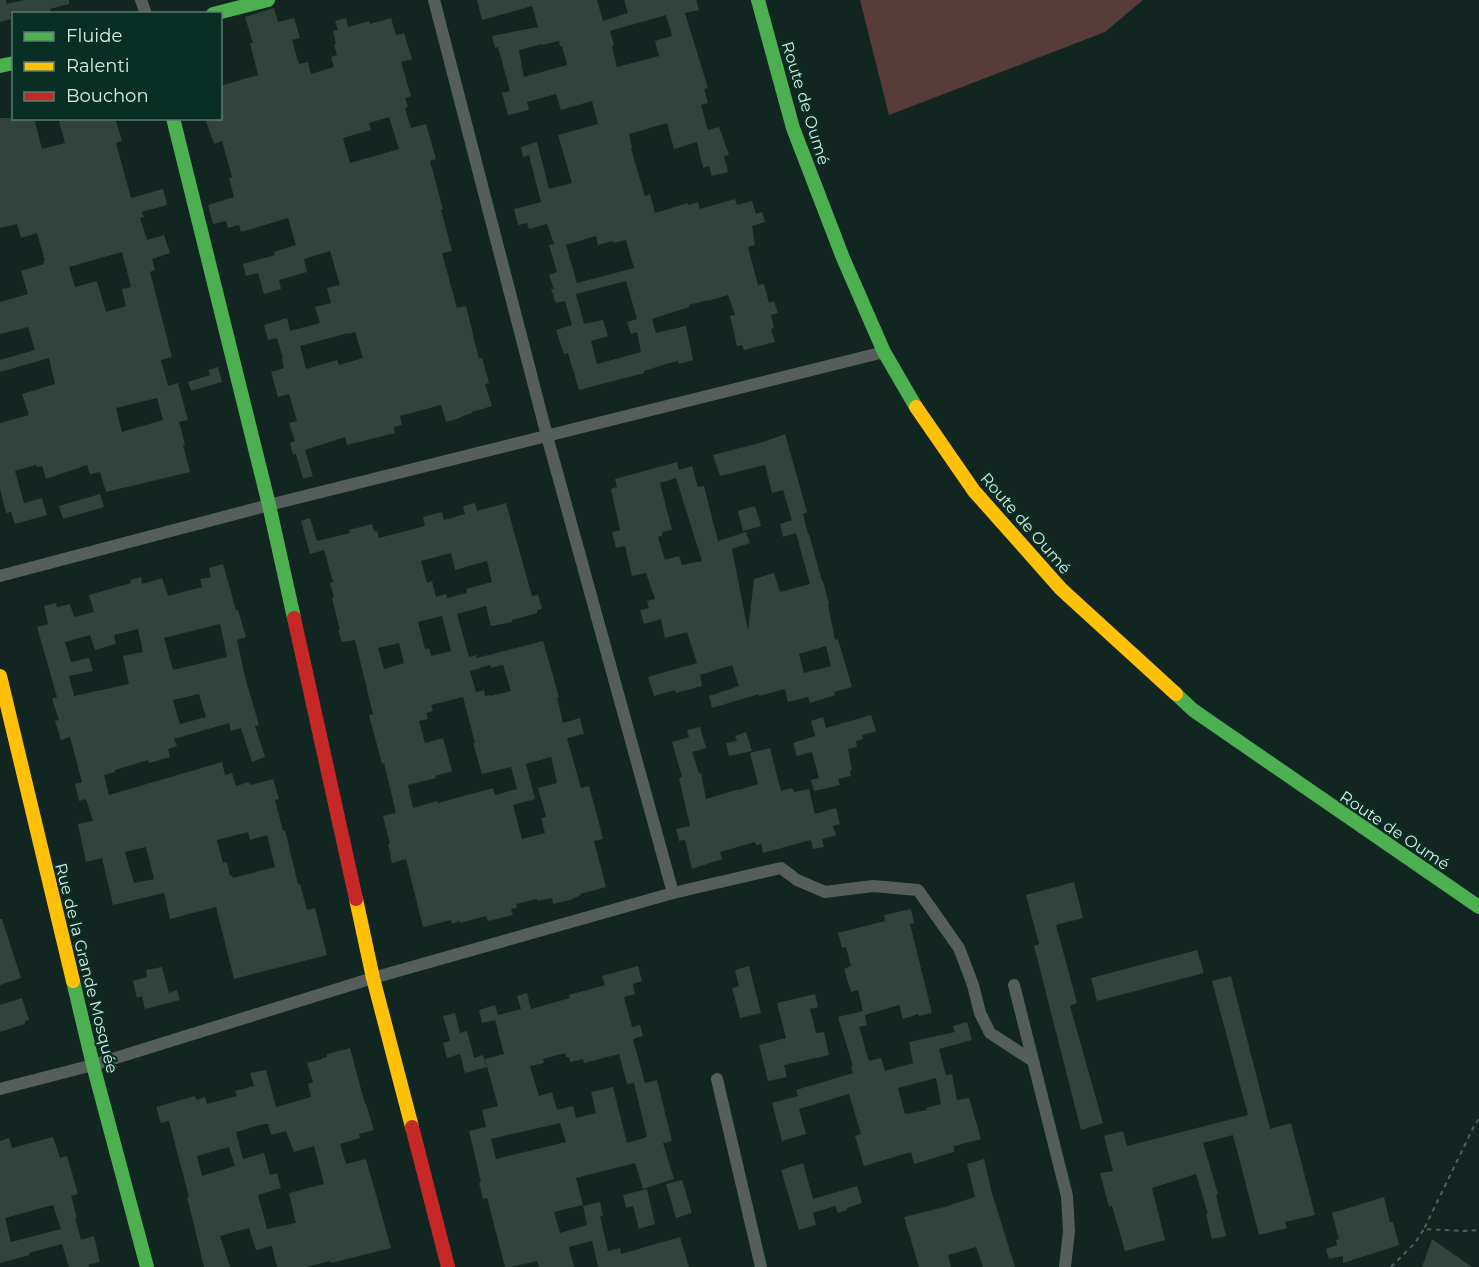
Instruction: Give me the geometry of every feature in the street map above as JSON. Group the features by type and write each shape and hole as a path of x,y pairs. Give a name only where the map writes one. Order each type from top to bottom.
{"street":[{"path":"221,12 268,0"},
{"path":"434,0 547,436 673,893"},
{"name":"Route de Oumé","path":"758,0 793,128 843,258 884,352 915,405 974,490 1061,589 1193,711 1479,907"},
{"path":"173,120 269,505 373,978 448,1267"},
{"path":"0,576 269,505 884,352"},
{"name":"Rue de la Grande Mosquée","path":"0,676 93,1065 147,1267"},
{"path":"0,1089 93,1065 373,978 673,893 781,868 797,880 825,892 873,886 918,890 959,948 973,985 980,1013 990,1033 1033,1061"},
{"path":"1014,985 1067,1196 1069,1231 1065,1267"},
{"path":"717,1079 761,1267"}],"path":[{"path":"1391,1267 1415,1243 1424,1229 1479,1119"},
{"path":"1424,1229 1479,1230"}],"shaded area":[{"path":"860,0 1143,0 1105,32 889,115"}],"building":[{"path":"0,0 6,0 7,4 24,0 69,0 69,4 50,9 51,12 12,12 11,19 0,22"},
{"path":"477,0 597,0 603,21 628,13 624,0 696,0 699,10 685,13 708,88 704,89 708,103 701,105 708,130 719,127 729,155 724,156 728,172 712,176 709,166 703,168 697,142 674,149 667,123 629,134 631,149 645,196 650,194 655,213 688,203 688,205 698,202 700,209 735,199 737,205 752,201 756,214 762,212 765,222 752,226 755,245 748,247 758,285 764,284 769,303 774,301 778,313 771,315 774,328 771,329 775,342 744,350 742,345 737,346 730,316 735,315 728,295 689,305 689,307 652,319 656,333 686,326 693,360 679,364 678,361 666,364 644,371 644,373 579,390 568,353 564,354 556,330 572,325 565,301 556,303 551,289 554,289 549,275 557,272 549,245 554,244 547,224 529,229 527,223 518,225 514,209 541,202 529,155 523,157 521,147 537,142 549,189 572,183 558,135 598,124 592,101 561,110 556,94 527,102 529,110 508,115 502,93 510,91 498,47 495,48 492,36 538,27 532,6 482,20","holes":["666,15 672,36 655,41 659,56 617,67 610,31","559,41 567,65 524,77 519,50","596,236 598,245 626,240 634,268 577,283 566,245","626,281 637,319 627,322 631,334 637,332 641,352 597,364 591,341 608,336 603,320 584,324 576,294"]},
{"path":"274,8 278,22 294,18 300,38 292,40 299,64 308,62 311,74 334,67 331,57 337,55 333,31 338,30 335,21 346,18 348,27 391,18 396,35 404,33 412,59 401,62 411,96 405,98 408,107 405,108 411,128 426,124 436,159 430,161 452,251 442,253 457,308 466,306 479,359 482,358 489,383 485,384 492,406 446,422 441,405 400,416 402,425 394,427 395,433 347,445 345,437 305,450 313,476 303,479 296,454 293,455 290,443 295,441 289,423 297,421 289,394 278,397 271,372 284,368 283,358 277,338 268,340 264,325 287,318 290,331 320,323 315,307 331,303 327,288 340,285 330,251 304,259 307,272 279,280 281,289 264,294 258,273 246,276 243,264 275,255 274,252 296,245 288,218 241,232 239,225 228,228 226,221 213,224 208,205 234,197 229,178 232,177 222,141 214,144 206,120 222,120 222,85 258,75 250,43 253,43 245,17","holes":["389,117 399,149 350,163 343,138 371,130 369,123","355,332 363,358 339,365 337,360 306,369 300,346"]},
{"path":"0,118 35,120 42,149 65,143 59,120 116,120 122,141 116,143 131,198 163,189 167,205 142,212 144,217 140,218 147,240 164,235 170,253 152,259 155,270 150,272 172,357 161,360 168,386 178,383 188,420 179,422 190,472 106,492 100,472 90,474 87,465 46,479 42,466 37,467 36,465 15,471 24,503 42,498 47,515 15,524 11,512 6,513 0,489 0,423 29,415 22,394 55,384 49,358 0,372 0,360 35,350 28,327 0,334 0,302 28,294 21,271 44,264 43,261 45,261 37,233 21,238 17,224 0,228","holes":["122,252 131,287 122,289 126,306 106,312 97,281 75,287 69,267","157,398 163,420 122,432 116,408"]},
{"path":"218,367 222,382 191,391 188,382 210,375 208,370"},
{"path":"785,434 807,512 803,514 829,604 835,640 838,639 852,687 810,703 808,697 788,702 785,689 712,708 709,696 739,686 732,665 700,675 702,686 654,696 648,677 697,663 687,632 665,638 661,619 644,624 640,610 649,608 647,601 655,599 646,573 632,576 625,546 616,548 612,532 620,530 611,489 617,487 615,479 677,462 679,470 692,466 698,487 704,486 718,541 746,532 750,543 732,549 748,631 754,579 774,573 780,592 810,584 796,533 783,537 780,524 792,520 783,490 772,493 765,465 720,476 713,455","holes":["676,478 702,561 682,565 679,556 665,560 658,537 663,535 662,532 672,530 660,483","826,646 831,666 804,673 799,654"]},
{"path":"100,494 104,507 63,519 59,506"},
{"path":"475,503 477,511 506,503 532,596 538,595 542,609 537,610 537,613 512,620 512,622 491,626 486,606 457,614 469,657 476,655 477,658 543,641 559,697 557,697 563,723 580,718 584,734 567,738 581,788 589,786 598,819 603,839 594,841 606,887 553,904 552,898 516,904 517,908 511,909 513,915 488,921 486,916 460,923 459,921 452,924 451,920 423,927 406,859 392,863 383,816 396,813 369,715 373,714 355,640 342,642 332,598 334,597 330,583 333,582 324,550 310,554 301,521 310,518 317,541 350,533 349,530 372,524 379,538 425,526 423,517 442,512 444,520 465,514 463,506","holes":["451,553 455,570 487,561 492,582 466,589 467,593 447,598 446,594 436,597 432,581 427,583 421,561","442,616 451,651 431,656 429,648 425,649 418,622","399,643 404,663 384,669 378,648","490,665 491,668 503,665 511,691 490,696 485,696 484,690 476,692 470,671","463,697 482,774 511,767 517,789 495,795 493,788 413,808 408,785 436,778 435,776 452,771 443,738 425,743 419,721 428,719 426,713 433,711 431,705","551,757 557,783 538,788 546,817 541,818 545,833 522,839 513,805 535,799 526,764"]},
{"path":"755,506 761,526 743,531 738,511"},
{"path":"223,564 246,637 237,640 259,725 255,726 265,757 252,762 241,728 231,731 229,723 174,739 177,746 168,749 170,757 149,763 148,760 104,775 109,795 222,762 225,775 232,773 236,786 273,779 279,799 275,800 298,884 300,884 307,910 315,908 327,955 234,979 216,907 170,919 164,893 113,905 102,858 86,862 78,824 93,821 86,799 79,801 75,784 82,782 70,737 61,740 55,721 59,720 52,699 57,697 37,627 48,624 44,606 56,603 57,607 70,604 74,617 94,612 89,595 131,583 130,580 141,577 142,584 162,578 168,596 202,587 200,579 211,577 209,568","holes":["220,624 227,657 173,670 164,638","138,629 143,652 123,656 129,684 74,696 69,676 93,671 89,658 71,662 65,642 90,635 95,650 116,644 114,635","199,694 206,717 180,724 173,700","248,832 250,840 267,835 275,867 233,878 232,875 230,876 227,862 223,863 217,840","146,847 154,879 134,883 125,852"]},
{"path":"871,715 876,731 862,735 863,739 856,741 857,747 848,749 851,776 838,779 840,785 814,791 811,780 819,778 812,752 797,756 793,743 815,736 811,721 823,717 826,728"},
{"path":"700,727 706,748 692,752 699,773 701,773 706,799 758,784 750,753 770,748 781,791 792,788 794,792 809,789 815,814 836,808 840,824 833,826 836,835 822,839 824,847 813,849 811,840 763,853 761,844 756,845 755,842 720,852 722,859 692,869 685,840 679,841 676,829 690,826 679,778 682,777 672,742 689,737 687,730"},
{"path":"746,732 752,751 729,756 726,743 737,741 735,736"},
{"path":"1074,882 1083,918 1056,925 1077,1003 1070,1006 1103,1123 1081,1130 1034,946 1039,944 1026,895"},
{"path":"911,909 914,923 910,924 932,1013 919,1016 918,1014 903,1019 899,1005 865,1015 867,1025 859,1027 869,1061 881,1058 885,1071 913,1063 909,1042 955,1032 953,1026 967,1022 972,1040 939,1049 946,1075 952,1074 957,1100 969,1098 981,1139 954,1146 954,1152 914,1164 911,1152 864,1166 855,1136 861,1134 849,1094 799,1109 806,1134 782,1141 772,1103 798,1096 796,1090 853,1073 851,1066 853,1066 838,1017 863,1011 858,990 851,992 844,969 851,966 846,947 842,948 838,933 885,921 884,915","holes":["936,1078 941,1104 926,1108 927,1110 905,1114 898,1088"]},
{"path":"0,919 2,919 21,978 0,985"},
{"path":"1197,950 1204,973 1097,1001 1091,978"},
{"path":"638,966 642,981 633,984 635,994 624,997 632,1027 640,1025 643,1036 633,1039 645,1083 657,1080 672,1141 663,1143 674,1179 643,1189 635,1163 576,1178 583,1205 554,1212 560,1233 587,1225 583,1206 600,1202 603,1216 600,1216 608,1251 620,1248 621,1254 680,1237 689,1267 598,1267 592,1241 569,1247 574,1267 539,1267 537,1261 505,1267 487,1198 483,1199 469,1131 486,1127 482,1110 498,1106 485,1059 504,1054 495,1020 482,1023 479,1010 495,1005 498,1015 521,1009 517,996 527,993 531,1009 605,985 602,976","holes":["565,1053 570,1062 583,1059 584,1063 619,1054 627,1084 634,1083 647,1137 627,1143 613,1087 591,1092 596,1113 576,1118 573,1106 557,1110 552,1092 539,1096 530,1066 544,1063 543,1059","560,1123 566,1142 496,1159 491,1139"]},
{"path":"749,966 761,1013 740,1018 732,988 739,986 735,970"},
{"path":"162,967 169,993 177,990 180,1000 145,1009 142,996 137,998 133,981 147,977 146,970"},
{"path":"1231,976 1270,1129 1291,1123 1315,1215 1285,1222 1287,1228 1259,1235 1233,1135 1203,1143 1218,1194 1216,1195 1226,1236 1212,1239 1206,1214 1208,1214 1196,1174 1152,1188 1165,1240 1125,1251 1112,1206 1109,1207 1100,1173 1113,1171 1104,1136 1123,1131 1127,1146 1248,1115 1212,981"},
{"path":"815,994 818,1007 810,1009 816,1033 824,1032 829,1055 784,1065 787,1077 768,1081 759,1045 786,1038 777,1003"},
{"path":"22,998 29,1020 25,1021 25,1024 0,1032 0,1005"},
{"path":"455,1013 460,1033 467,1031 474,1058 483,1055 487,1067 465,1073 460,1054 447,1058 443,1043 450,1041 443,1016"},
{"path":"350,1048 374,1130 359,1134 360,1138 340,1144 346,1164 366,1159 391,1248 331,1263 330,1261 306,1267 277,1267 272,1246 256,1250 249,1228 220,1236 230,1267 204,1267 169,1121 161,1123 156,1107 195,1096 196,1100 205,1097 207,1104 237,1096 235,1091 254,1086 250,1073 266,1070 276,1107 311,1097 308,1084 313,1082 307,1063 327,1057 327,1054","holes":["268,1124 271,1135 286,1131 294,1152 314,1146 324,1184 289,1193 296,1223 267,1229 258,1195 281,1188 277,1173 270,1175 264,1153 243,1159 236,1132","229,1147 235,1166 202,1176 197,1156"]},
{"path":"53,1137 60,1158 67,1156 78,1194 71,1196 81,1240 94,1236 100,1262 88,1265 89,1267 69,1267 62,1244 0,1263 0,1141 9,1138 12,1148","holes":["53,1205 61,1229 11,1242 5,1218"]},
{"path":"984,1159 991,1190 1015,1267 983,1267 976,1247 948,1255 951,1267 919,1267 904,1217 975,1197 967,1164"},
{"path":"803,1163 813,1199 857,1186 862,1203 838,1213 835,1206 813,1213 816,1225 799,1230 781,1170"},
{"path":"682,1180 692,1213 676,1218 666,1184"},
{"path":"647,1189 655,1224 639,1229 633,1206 626,1208 623,1195"},
{"path":"1384,1197 1399,1245 1343,1263 1343,1256 1329,1259 1326,1249 1337,1245 1336,1240 1339,1239 1332,1213"},
{"path":"1432,1239 1472,1267 1422,1267"}],"traffic: fast":[{"path":"221,12 268,0"},
{"path":"758,0 793,128 843,258 884,352 916,407"},
{"path":"0,66 12,63"},
{"path":"173,120 269,505 294,618"},
{"path":"1176,694 1193,710 1479,907"},
{"path":"73,981 147,1267"}],"traffic: slow":[{"path":"916,407 974,491 1061,589 1176,694"},
{"path":"0,676 73,981"},
{"path":"356,899 373,978 412,1127"}],"traffic: jam":[{"path":"294,618 356,899"},
{"path":"412,1127 448,1267"}]}
